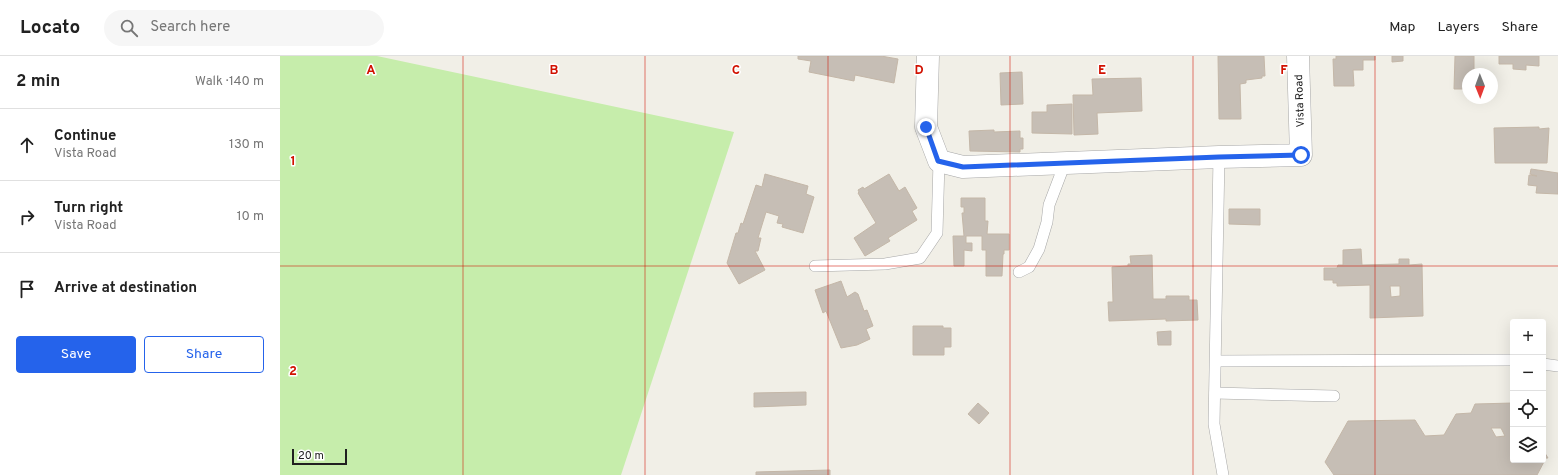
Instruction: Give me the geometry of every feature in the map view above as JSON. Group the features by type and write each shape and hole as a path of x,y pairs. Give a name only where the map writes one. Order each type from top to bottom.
{"street":[{"path":"928,56 926,127 938,161"},
{"name":"Vista Road","path":"938,161 963,167 1301,155 1298,56"}],"lane":[{"path":"1219,157 1214,424 1223,475"},
{"path":"815,266 885,264 920,258 937,233 938,161"},
{"path":"1019,272 1029,267 1038,249 1047,222 1049,205 1065,163"},
{"path":"1216,361 1510,360"},
{"path":"1546,364 1558,366"},
{"path":"1215,393 1334,396"}],"green space":[{"path":"280,56 377,56 734,132 621,475 280,475"}],"building":[{"path":"798,56 881,56 898,59 894,83 855,75 854,81 809,72 811,61 798,59"},
{"path":"1218,56 1264,56 1265,76 1262,76 1262,78 1246,80 1246,83 1240,84 1241,119 1219,119"},
{"path":"1336,56 1375,56 1375,60 1363,60 1363,70 1353,70 1354,86 1334,86 1333,59 1336,59"},
{"path":"1392,56 1403,56 1403,61 1392,62"},
{"path":"1455,56 1474,56 1474,68 1462,68 1462,89 1454,89"},
{"path":"1499,56 1539,56 1539,66 1526,65 1526,70 1513,69 1513,64 1499,64"},
{"path":"1022,72 1023,104 1001,105 1000,73"},
{"path":"1141,78 1142,111 1097,113 1098,134 1074,135 1073,95 1093,95 1092,79"},
{"path":"1072,104 1072,134 1032,133 1032,112 1047,112 1047,105"},
{"path":"1539,127 1539,129 1549,128 1547,163 1495,163 1494,128"},
{"path":"994,130 994,132 1020,131 1020,138 1023,138 1023,149 1020,149 1020,152 970,151 969,131"},
{"path":"1531,169 1558,173 1558,194 1536,193 1537,186 1528,185 1529,175 1537,176 1530,174"},
{"path":"765,174 808,186 806,194 814,197 803,233 782,227 783,224 777,223 779,216 766,212 758,238 761,238 758,251 755,251 765,270 739,284 727,263 736,233 738,233 741,223 743,224 756,185 762,187"},
{"path":"889,174 899,191 905,187 917,208 912,211 917,220 888,238 890,241 865,256 854,238 876,223 858,193 858,190 863,187 864,189"},
{"path":"961,198 985,198 985,221 988,221 987,234 1009,234 1009,250 1004,250 1003,254 1002,276 986,276 986,250 982,250 982,236 966,236 966,243 972,243 972,251 964,250 964,266 954,266 953,236 964,236 962,213 964,213 964,207 961,207"},
{"path":"1229,209 1260,209 1260,225 1229,224"},
{"path":"1361,249 1362,265 1399,264 1399,259 1409,259 1409,265 1422,264 1423,316 1370,318 1370,285 1337,286 1337,283 1333,283 1333,280 1324,280 1324,268 1337,268 1338,265 1343,265 1343,250","holes":["1390,286 1400,286 1400,296 1391,297"]},
{"path":"1152,255 1153,299 1166,299 1166,296 1189,296 1189,300 1197,300 1198,320 1166,321 1166,319 1109,321 1108,302 1113,302 1112,267 1128,266 1128,264 1131,264 1130,256"},
{"path":"841,281 847,297 855,292 858,294 864,311 867,310 873,326 866,329 870,339 857,345 841,348 826,311 823,313 815,290"},
{"path":"913,326 943,326 943,328 951,328 951,347 944,347 944,355 913,355"},
{"path":"1171,331 1171,345 1158,345 1157,332"},
{"path":"806,392 806,405 754,407 754,393"},
{"path":"978,403 989,413 979,424 968,414"},
{"path":"1510,403 1510,463 1543,463 1537,475 1334,475 1325,462 1348,421 1415,420 1425,436 1444,435 1456,414 1471,413 1475,404","holes":["1491,428 1501,428 1505,436 1496,437"]},
{"path":"830,470 830,475 756,475 756,472"}],"route":[{"path":"926,127 938,161 963,167 1301,155"}]}
